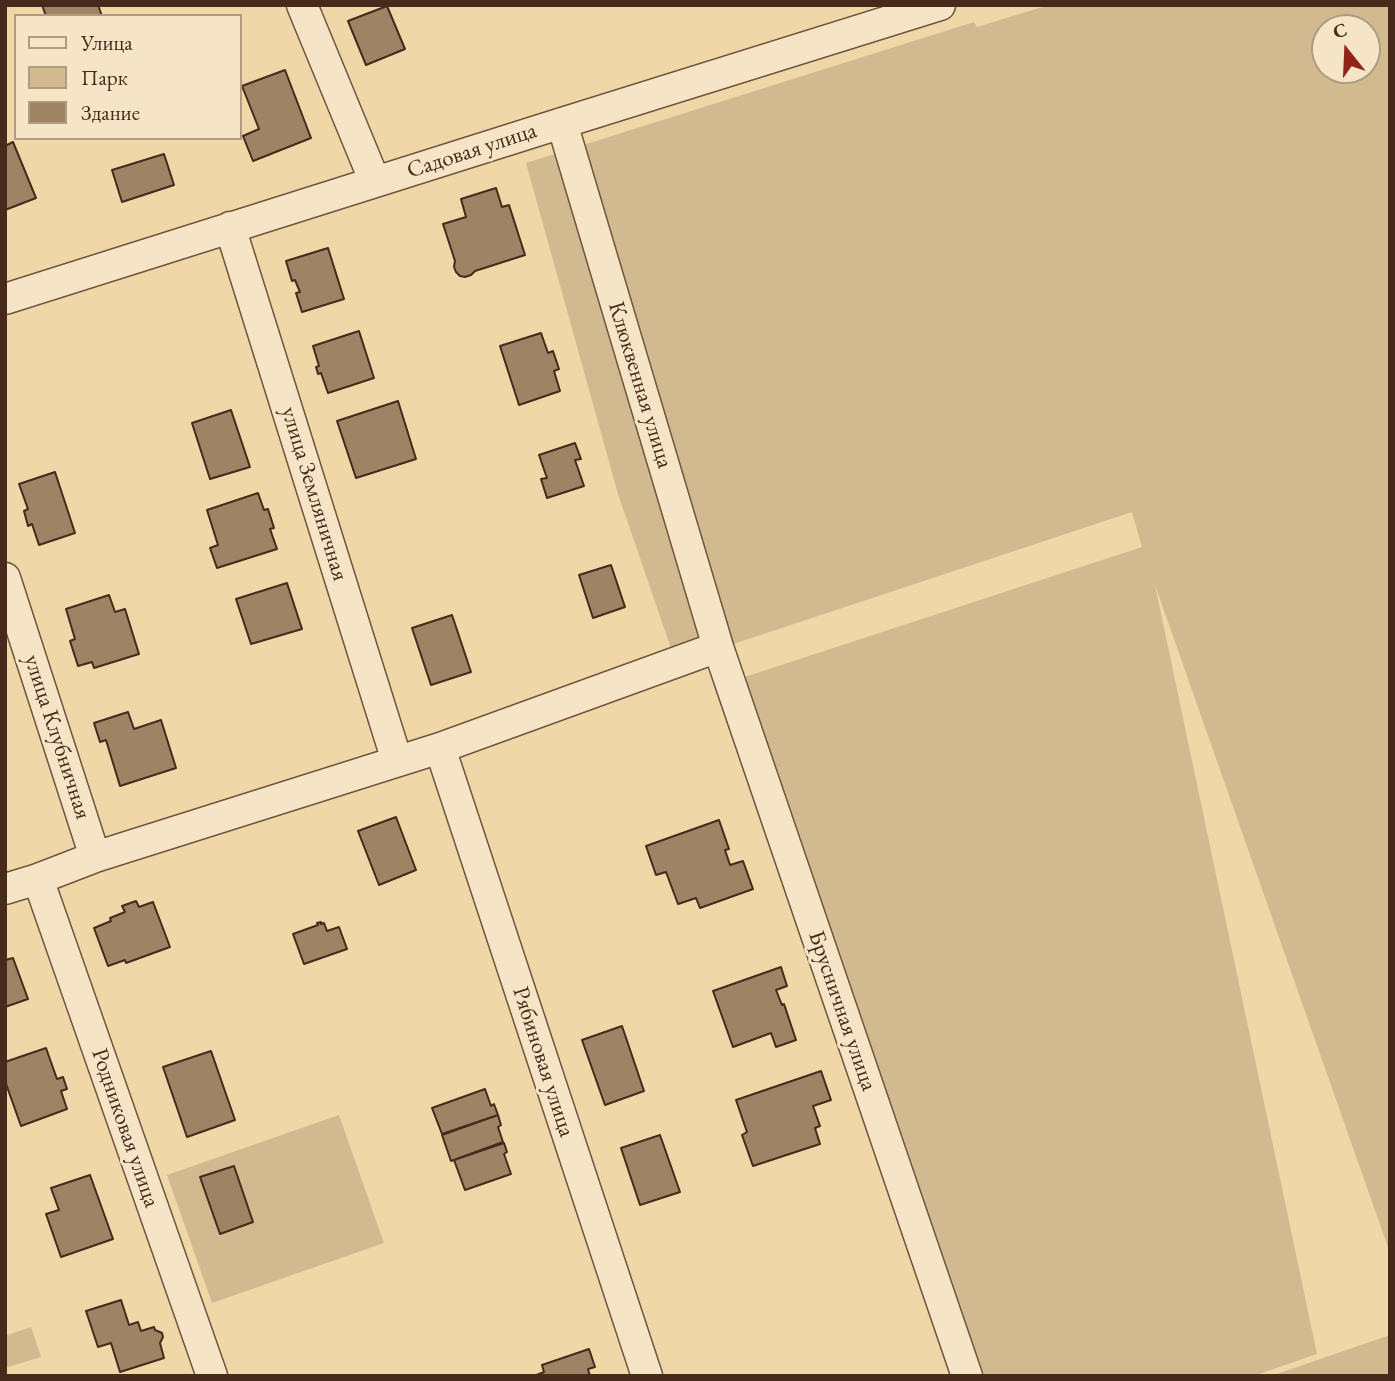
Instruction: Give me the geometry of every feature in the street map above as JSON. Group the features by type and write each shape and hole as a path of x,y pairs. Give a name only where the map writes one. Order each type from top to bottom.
{"street":[{"path":"302,5 375,182"},
{"name":"Садовая улица","path":"5,299 940,5"},
{"name":"Клюквенная улица","path":"562,123 718,647"},
{"name":"улица Земляничная","path":"230,227 397,761"},
{"name":"улица Клубничная","path":"5,578 95,857"},
{"path":"5,889 95,857 439,748 718,647"},
{"name":"Брусничная улица","path":"718,647 967,1376"},
{"name":"Рябиновая улица","path":"439,748 647,1376"},
{"name":"Родниковая улица","path":"38,879 212,1376"}],"green space":[{"path":"1049,5 1390,5 1390,1253 1155,585 1317,1354 1253,1376 956,1376 714,687 1142,547 1132,512 676,663 618,494 526,163 974,22 977,27"},
{"path":"339,1115 384,1243 212,1303 167,1175"},
{"path":"31,1327 41,1357 5,1368 5,1336"},
{"path":"1390,1335 1390,1376 1271,1376"}],"building":[{"path":"42,5 98,5 101,14 45,14"},
{"path":"387,6 405,49 366,65 348,21"},
{"path":"285,70 311,138 253,161 243,136 259,129 242,86"},
{"path":"13,142 36,198 5,210 5,146"},
{"path":"164,154 174,185 122,202 112,170"},
{"path":"496,188 502,207 509,205 525,255 475,271 465,277 460,276 454,267 455,261 443,224 466,217 461,199"},
{"path":"328,248 344,299 302,312 296,293 300,292 295,280 292,281 286,261"},
{"path":"359,331 374,378 328,393 321,373 318,374 316,367 319,366 313,346"},
{"path":"541,333 548,353 553,351 559,369 554,371 560,391 519,405 500,346"},
{"path":"398,401 416,459 356,478 337,421"},
{"path":"231,410 250,467 210,479 192,423"},
{"path":"575,443 581,459 575,460 584,486 547,498 541,479 547,478 539,455"},
{"path":"55,472 75,533 39,545 32,524 28,526 24,511 28,509 19,484"},
{"path":"258,493 264,510 268,509 274,528 270,529 277,549 217,568 210,548 218,545 207,510"},
{"path":"611,565 625,607 593,618 579,575"},
{"path":"287,583 302,629 251,644 236,599"},
{"path":"109,595 115,612 125,609 139,654 94,668 92,662 78,666 70,641 75,639 66,609"},
{"path":"452,615 471,672 431,685 412,628"},
{"path":"128,712 134,729 161,720 176,768 120,786 106,740 100,742 94,723"},
{"path":"396,817 416,870 379,885 358,831"},
{"path":"719,820 729,849 725,850 730,865 743,861 753,889 700,908 696,898 678,904 666,872 656,875 646,846"},
{"path":"136,901 139,907 153,902 170,947 126,963 125,960 108,966 94,928 125,912 122,906"},
{"path":"321,922 327,931 339,927 347,949 304,964 293,934"},
{"path":"13,958 28,999 5,1007 5,960"},
{"path":"781,967 787,986 776,990 782,1005 784,1004 796,1040 776,1047 771,1033 733,1047 713,991"},
{"path":"622,1026 644,1091 605,1105 582,1040"},
{"path":"46,1048 57,1079 63,1077 67,1089 61,1091 67,1109 21,1126 5,1081 5,1062"},
{"path":"211,1051 235,1120 187,1137 163,1067"},
{"path":"821,1071 831,1100 813,1106 820,1126 815,1128 820,1144 753,1166 742,1135 747,1132 736,1100"},
{"path":"485,1089 491,1106 494,1104 498,1115 442,1134 432,1108"},
{"path":"498,1115 501,1125 498,1127 503,1142 451,1161 442,1135"},
{"path":"660,1135 680,1192 640,1205 621,1148"},
{"path":"504,1143 507,1152 504,1154 511,1174 465,1190 454,1160"},
{"path":"234,1166 253,1222 220,1234 200,1177"},
{"path":"90,1175 113,1239 61,1257 46,1214 59,1210 51,1188"},
{"path":"121,1300 129,1325 138,1322 141,1331 154,1327 162,1333 160,1343 164,1358 120,1372 111,1343 98,1347 86,1311"},
{"path":"589,1349 595,1367 588,1369 590,1376 534,1376 544,1372 542,1365"}]}
